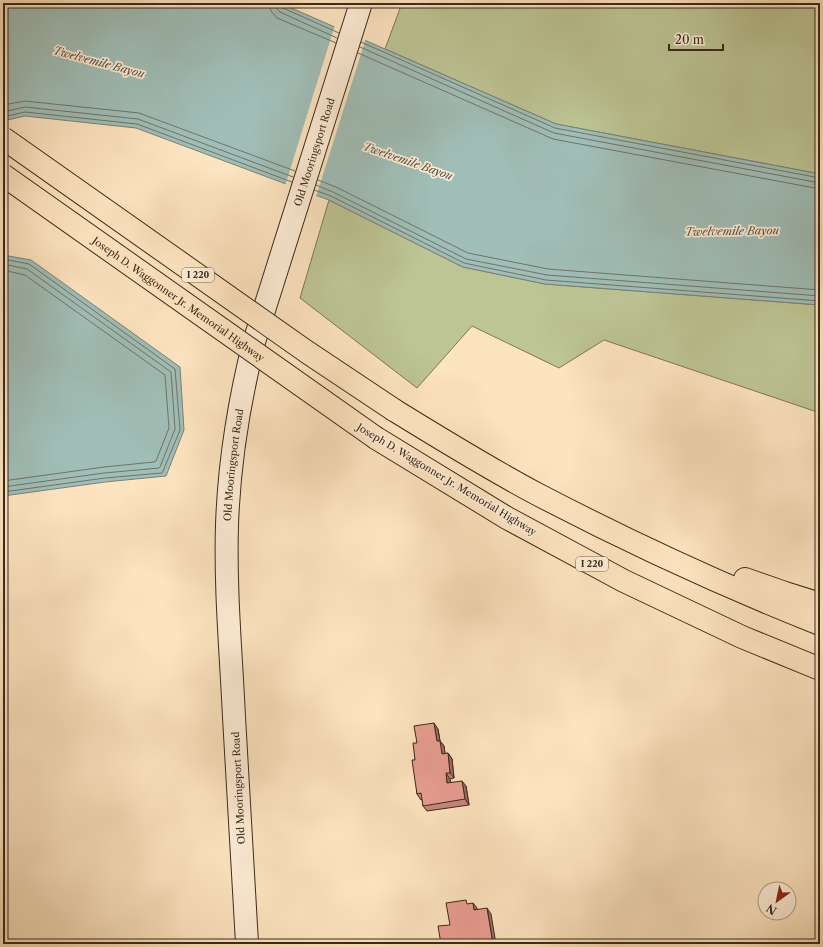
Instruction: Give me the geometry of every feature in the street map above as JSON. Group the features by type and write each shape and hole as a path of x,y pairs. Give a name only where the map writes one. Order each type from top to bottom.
{"highway":[{"name":"I 220","path":"3,138 300,347 394,410 479,461 536,493 684,566 765,602 820,624"},
{"name":"Joseph D. Waggonner Jr. Memorial Highway","path":"3,175 376,438 507,518 624,581 742,637 820,668"},
{"path":"599,525 785,593 820,604"}],"main road":[{"name":"Old Mooringsport Road","path":"247,944 227,589 227,526 232,460 244,382 254,342 361,3"}],"green space":[{"path":"402,3 820,3 820,174 556,124 385,49"},
{"path":"329,200 463,267 545,284 820,305 820,413 604,340 559,368 472,326 417,388 300,298"}],"water":[{"name":"Twelvemile Bayou","path":"3,3 280,3 556,124 820,174 820,305 545,284 463,267 329,200 136,128 25,116 3,121"},
{"path":"3,255 31,260 180,367 184,430 166,476 105,482 3,496"}],"pier":[{"path":"335,25 366,38 316,197 285,186"}],"building":[{"path":"434,723 437,741 440,741 442,754 448,753 450,773 446,773 447,783 462,781 465,799 423,806 421,793 417,794 412,760 415,760 413,743 417,743 414,726"},
{"path":"466,900 467,904 473,903 474,910 487,908 493,944 441,944 438,926 450,925 446,903"}]}
